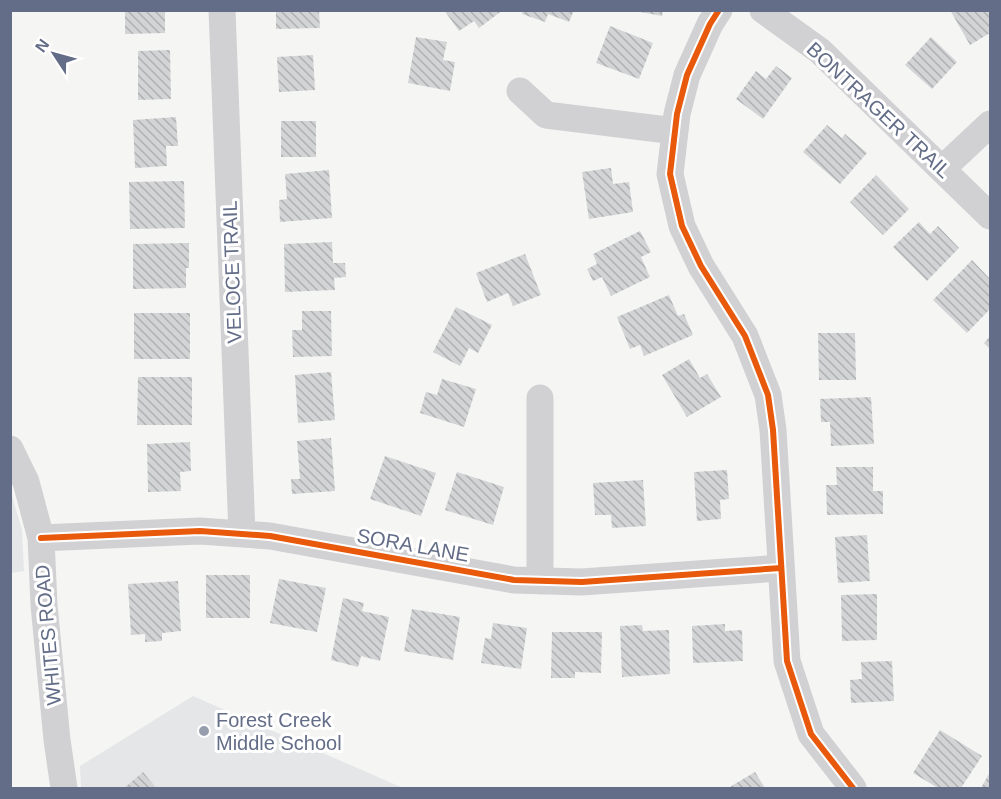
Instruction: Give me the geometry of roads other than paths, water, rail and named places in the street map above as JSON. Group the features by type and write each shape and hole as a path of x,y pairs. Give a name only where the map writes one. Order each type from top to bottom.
{"street":[{"name":"VELOCE TRAIL","path":"222,10 242,534"},
{"path":"719,10 710,24 687,75 677,114 670,174 682,226 701,266 745,336 768,395 773,430 787,661 811,734 853,789"},
{"name":"BONTRAGER TRAIL","path":"763,10 820,51 990,216"},
{"path":"520,91 546,115 675,130"},
{"path":"942,169 990,124"},
{"path":"540,398 540,581"},
{"name":"WHITES ROAD","path":"10,449 26,482 40,538 44,605 64,789"},
{"name":"SORA LANE","path":"40,538 200,531 270,536 514,580 582,582 781,568"}],"place":[{"name":"Forest Creek Middle School","path":"204,731"}]}
